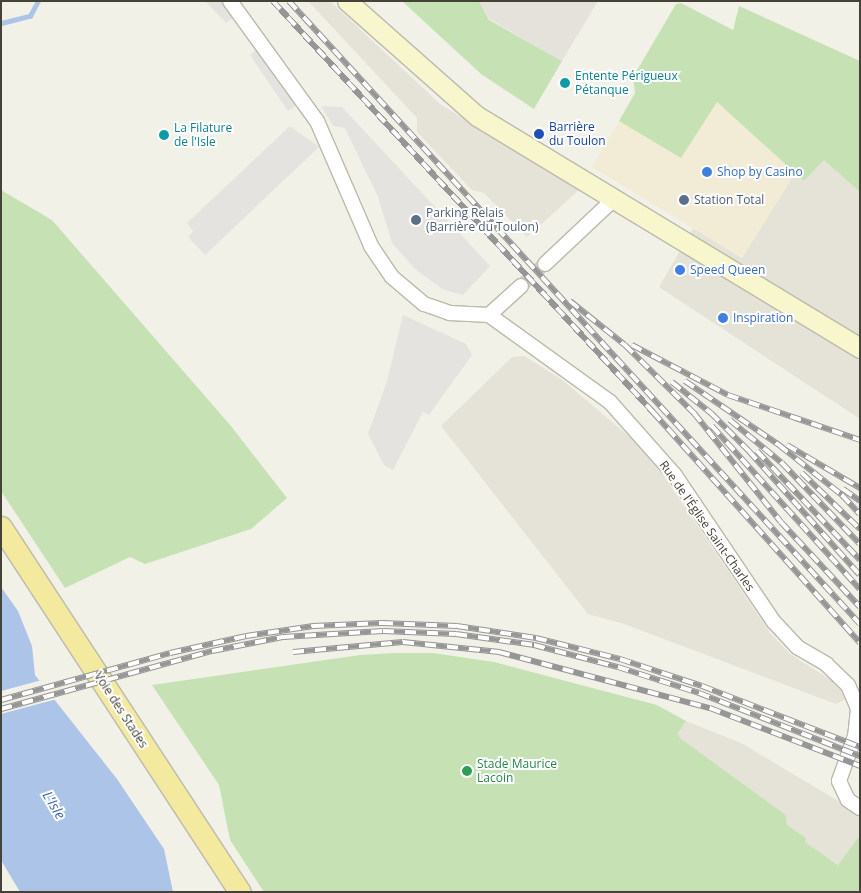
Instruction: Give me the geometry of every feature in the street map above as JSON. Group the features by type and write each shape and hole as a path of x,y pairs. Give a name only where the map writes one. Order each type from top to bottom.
{"main road":[{"path":"347,1 477,116 860,348"},
{"name":"Voie des Stades","path":"1,528 240,892"}],"street":[{"path":"230,1 317,121 371,246 392,277 424,304 450,313 489,315 521,286"},
{"path":"545,264 615,198"},
{"name":"Rue de l'Église Saint-Charles","path":"489,315 610,402 674,474 774,622 797,647 826,664 848,685 858,709 854,736 839,781 842,792 860,808"}],"shaded area":[{"path":"205,1 222,1 235,16 226,23"},
{"path":"330,1 440,104 579,190 527,237 484,193 472,190 417,132 417,118 309,2"},
{"path":"479,1 598,1 562,61 489,19"},
{"path":"258,48 299,104 288,111 250,55"},
{"path":"717,101 795,173 742,258 592,167 619,121 681,157"},
{"name":"Parking Relais (Barrière du Toulon)","path":"321,106 342,107 490,266 463,295 442,289 415,269 392,243 378,197 345,128 333,126"},
{"path":"290,126 319,147 205,255 188,237 193,231 187,223"},
{"path":"824,159 860,192 860,419 659,287 693,228 742,258 795,173 804,181"},
{"path":"403,315 466,344 472,355 429,415 423,412 393,470 384,465 368,434 387,381"},
{"path":"524,356 561,379 630,437 663,475 771,634 790,654 831,680 847,698 836,704 624,624 588,614 441,426 512,357"},
{"path":"686,721 741,743 860,814 860,835 839,865 804,842 805,838 787,825 786,815 680,738 678,733"}],"green space":[{"path":"402,1 479,1 489,20 562,61 534,109 481,74"},
{"path":"681,3 733,30 739,6 860,61 860,192 824,160 804,181 717,102 681,158 619,121 635,93 633,77 676,4"},
{"path":"1,190 52,220 231,426 287,498 251,529 145,564 130,557 65,588 1,491"},
{"name":"Stade Maurice Lacoin","path":"433,653 494,662 657,705 686,721 678,733 680,738 786,815 787,825 806,838 805,842 838,865 860,835 860,892 264,892 230,840 219,785 152,685 360,655"}],"water":[{"name":"L'Isle","path":"1,587 18,611 32,646 35,675 117,779 164,849 173,892 20,892 1,860"}],"pier":[{"path":"42,680 57,699 1,714 1,691"}],"waterway":[{"path":"1,23 30,16 38,1"}],"tunnel":[{"path":"521,286 545,264"}],"railway":[{"path":"273,1 653,412 860,643"},
{"path":"289,1 860,624"},
{"path":"570,301 625,345 694,413 781,522 860,607"},
{"path":"632,345 728,395 860,440"},
{"path":"685,381 779,445 842,495 860,514"},
{"path":"672,382 711,413 749,451 860,575"},
{"path":"730,420 782,463 860,544"},
{"path":"712,426 860,589"},
{"path":"787,445 860,488"},
{"path":"757,451 860,560"},
{"path":"802,473 860,529"},
{"path":"843,489 860,501"},
{"path":"1,700 170,653 246,636 313,626 382,623 457,626 536,638 620,659 702,686 860,747"},
{"path":"1,709 212,651 283,637 383,631 456,634 534,645 618,667 699,693 860,756"},
{"path":"293,652 403,642 499,652 710,708 860,766"}],"place":[{"name":"Entente Périgueux Pétanque","path":"565,83"},
{"name":"Barrière du Toulon","path":"539,134"},
{"name":"La Filature de l'Isle","path":"164,135"},
{"name":"Shop by Casino","path":"707,172"},
{"name":"Station Total","path":"684,200"},
{"name":"Parking Relais (Barrière du Toulon)","path":"416,220"},
{"name":"Speed Queen","path":"680,270"},
{"name":"Inspiration","path":"723,318"},
{"name":"Stade Maurice Lacoin","path":"467,771"}]}
